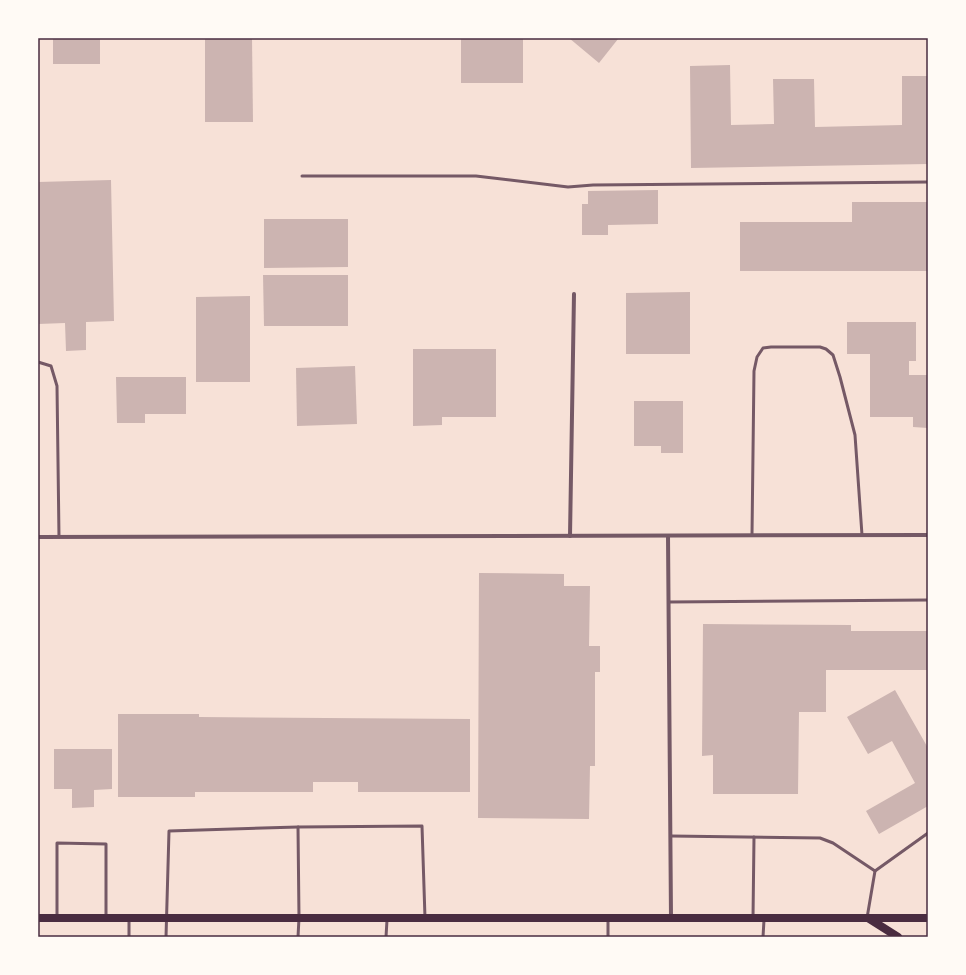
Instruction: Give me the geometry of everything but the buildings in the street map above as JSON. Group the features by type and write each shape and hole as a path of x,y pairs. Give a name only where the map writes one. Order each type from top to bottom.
{"main road":[{"path":"38,918 928,918"},
{"path":"867,918 898,937"}],"street":[{"path":"570,536 574,294"},
{"path":"38,537 928,535"},
{"path":"668,536 671,918"}],"lane":[{"path":"302,176 476,176 568,188 593,185 928,182"},
{"path":"752,536 754,371 757,357 763,348 771,347 820,348 826,349 833,355 855,435 862,535"},
{"path":"38,362 51,366 57,386 59,537"},
{"path":"669,602 928,600"},
{"path":"166,937 169,831 298,827 422,826 425,918"},
{"path":"298,827 298,937"},
{"path":"867,918 876,872 928,833"},
{"path":"671,836 820,838 833,843 876,872"},
{"path":"753,918 754,837"},
{"path":"57,918 57,843 106,844 106,918"},
{"path":"129,937 130,918"},
{"path":"386,937 387,918"},
{"path":"608,918 608,937"},
{"path":"763,937 764,918"}]}
